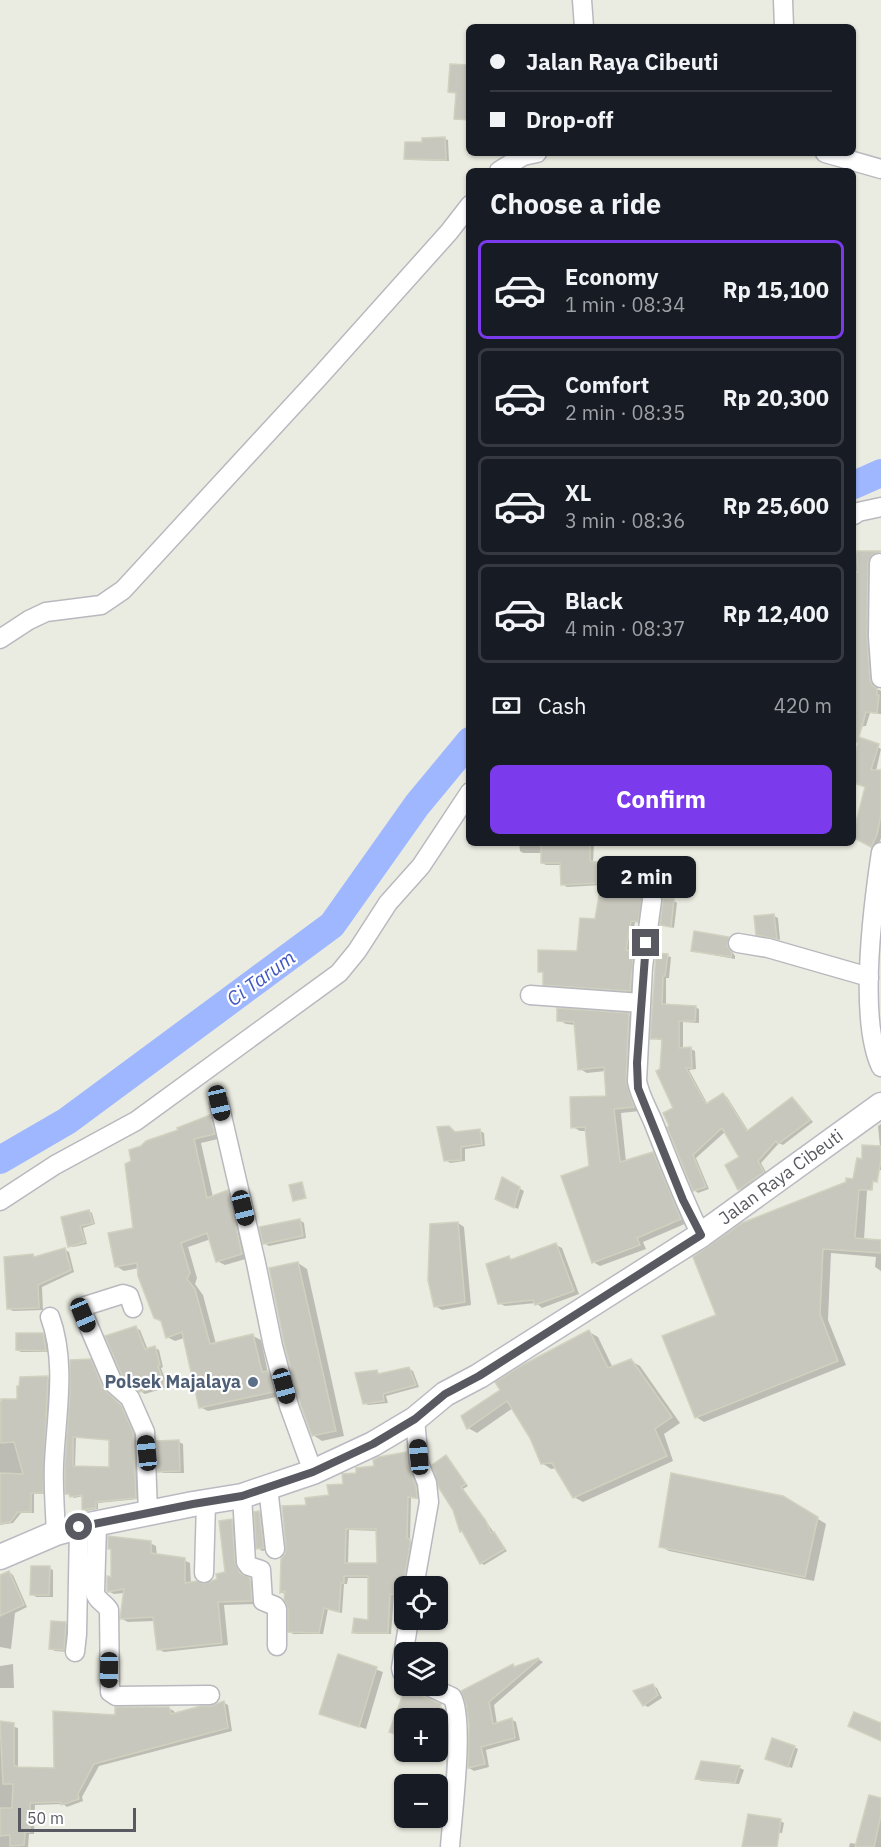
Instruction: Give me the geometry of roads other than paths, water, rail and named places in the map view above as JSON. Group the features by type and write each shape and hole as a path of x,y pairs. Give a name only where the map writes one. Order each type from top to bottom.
{"main road":[{"name":"Jalan Raya Cibeuti","path":"0,1557 77,1528 197,1499 242,1496 313,1472 373,1444 415,1419 445,1394 479,1376 701,1235 881,1105"}],"street":[{"path":"582,0 584,24"},
{"path":"783,0 784,24"},
{"path":"505,168 523,156"},
{"path":"836,156 881,169"},
{"path":"0,639 46,612 101,605 123,590 321,375 466,211"},
{"path":"856,514 881,507"},
{"path":"879,563 878,636 881,678"},
{"path":"0,1201 55,1165 136,1121 339,973 357,951 388,903 421,866 466,798"},
{"path":"881,852 870,977 871,1026 881,1067"},
{"path":"652,900 643,967 637,1063 638,1088 683,1200 701,1235"},
{"path":"738,943 768,948 870,977"},
{"path":"530,994 641,1003"},
{"path":"219,1103 276,1356 289,1406 313,1472"},
{"path":"133,1308 129,1296 123,1294 85,1306 82,1313 113,1383 130,1398 145,1432 148,1512"},
{"path":"50,1317 56,1334 59,1364 54,1467 77,1528 97,1599 109,1610 110,1692 116,1696 210,1695"},
{"path":"415,1419 419,1463 427,1482 429,1503 416,1576"},
{"path":"268,1487 274,1549"},
{"path":"242,1496 246,1562 249,1566 261,1570 263,1601 277,1609 277,1646"},
{"path":"197,1499 204,1573"},
{"path":"75,1652 77,1528"},
{"path":"448,1695 452,1697 457,1713 457,1764 450,1847"}],"waterway":[{"name":"Ci Tarum","path":"856,484 881,473"},
{"name":"Ci Tarum","path":"0,1160 67,1121 332,925 417,805 466,746"}],"place":[{"name":"Polsek Majalaya","path":"253,1382"}]}
